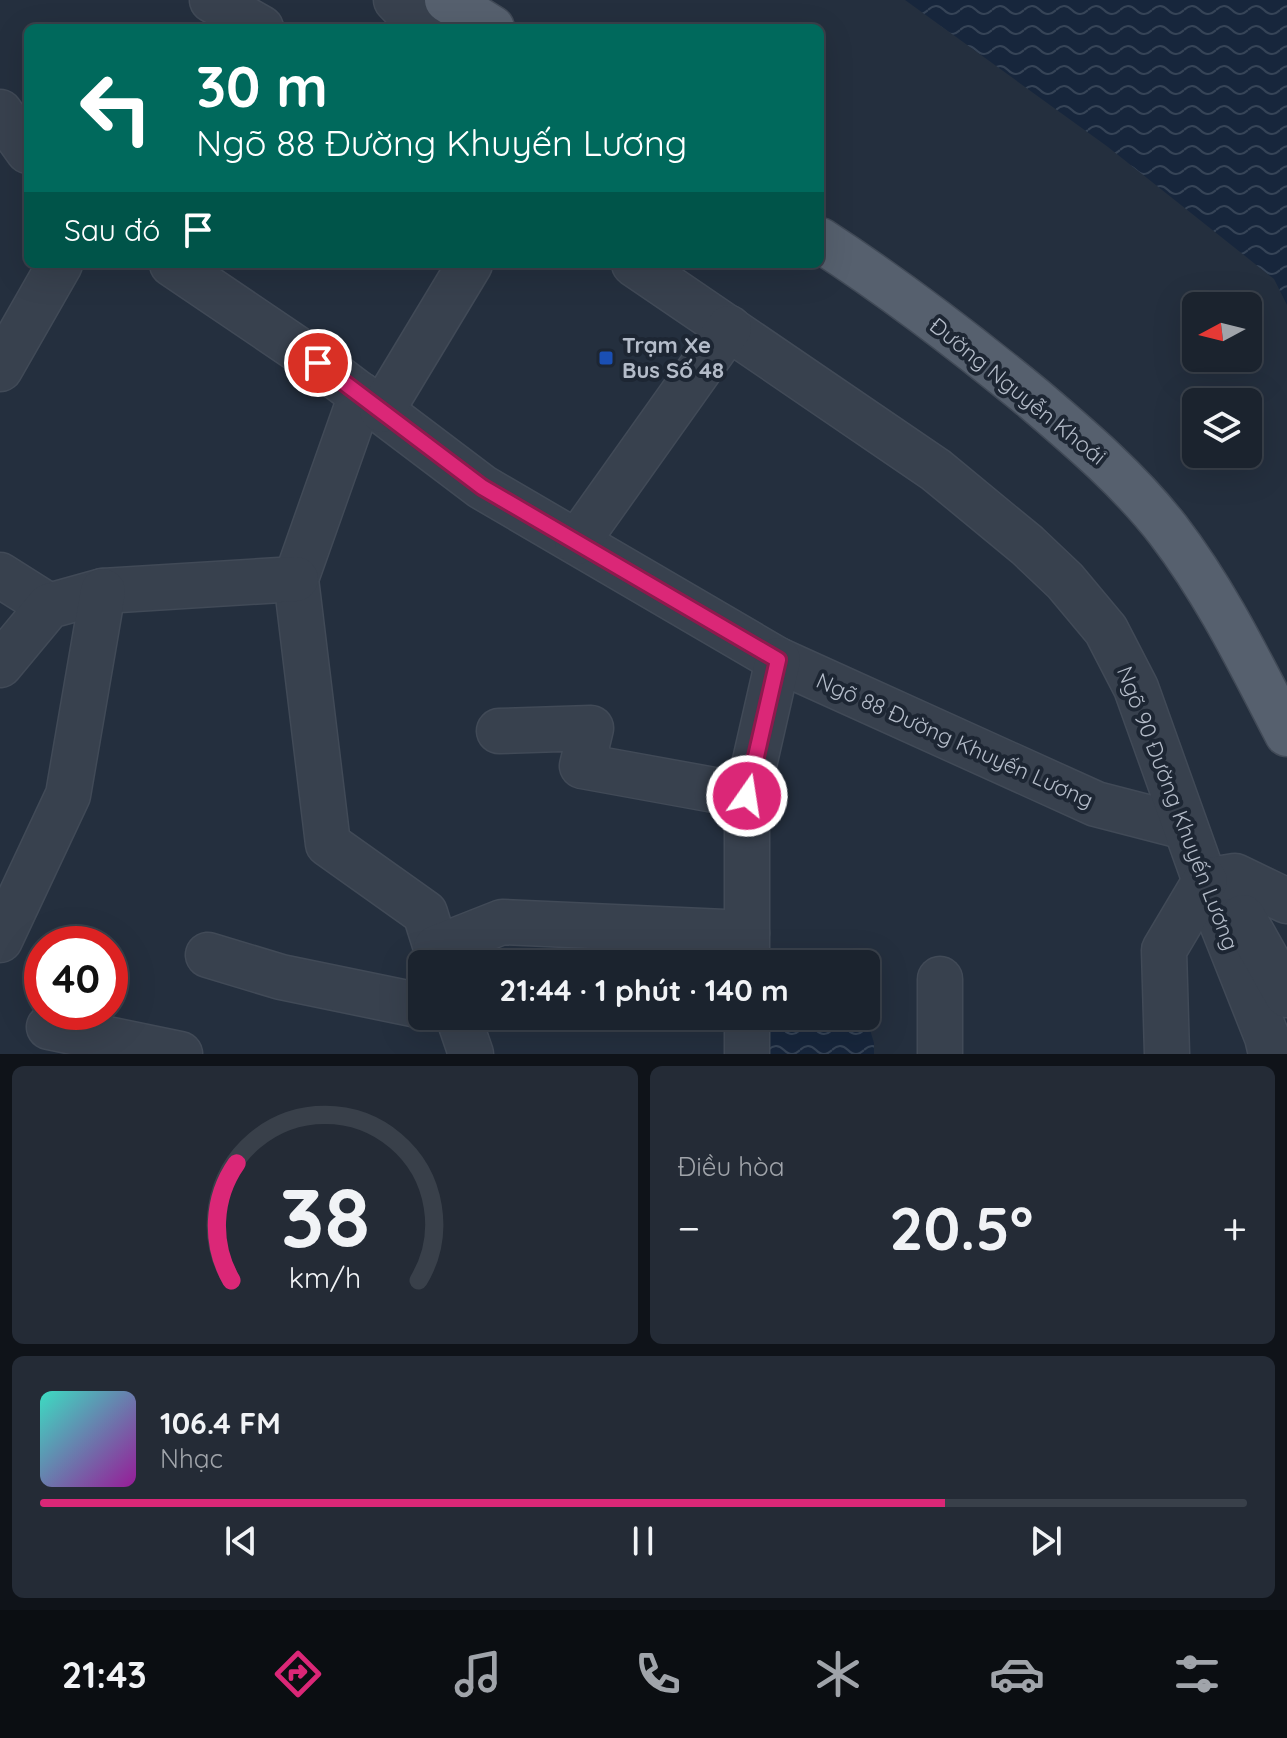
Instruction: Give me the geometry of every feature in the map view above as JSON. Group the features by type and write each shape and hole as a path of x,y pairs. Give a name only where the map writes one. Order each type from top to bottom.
{"main road":[{"path":"447,0 486,24"},
{"name":"Đường Nguyễn Khoái","path":"824,243 994,366 1099,455 1167,528 1218,600 1287,734"}],"street":[{"path":"212,0 254,24"},
{"path":"396,0 419,24"},
{"path":"0,112 24,145"},
{"path":"0,369 58,268"},
{"name":"Ngõ 88 Đường Khuyến Lương","path":"178,268 318,363 482,487 778,660 1096,804 1185,827"},
{"path":"437,950 425,913 328,844 296,579 371,403 467,268"},
{"name":"Ngõ 90 Đường Khuyến Lương","path":"640,268 936,470 1027,545 1065,581 1106,630 1136,688 1271,1054"},
{"path":"577,542 729,328"},
{"path":"0,575 49,606"},
{"path":"0,665 49,606 103,591 296,579"},
{"path":"0,940 68,795 103,591"},
{"path":"450,950 502,922 747,949 747,796 778,660"},
{"path":"499,731 591,728 582,766 747,796"},
{"path":"1167,1054 1164,950 1205,881 1235,876 1287,901"},
{"path":"1205,881 1234,900 1287,995"},
{"path":"208,955 281,977 408,1003"},
{"path":"940,979 940,1054"},
{"path":"64,1030 180,1054"},
{"path":"463,1030 471,1054"},
{"path":"747,1030 747,1054"}],"water":[{"path":"905,0 1287,0 1287,305 1274,279 1108,147"},
{"path":"754,1030 870,1030 874,1043 874,1054 754,1054"}],"place":[{"name":"Trạm Xe Bus Số 48","path":"606,358"}],"route":[{"path":"318,363 482,487 778,660 747,796"}]}
